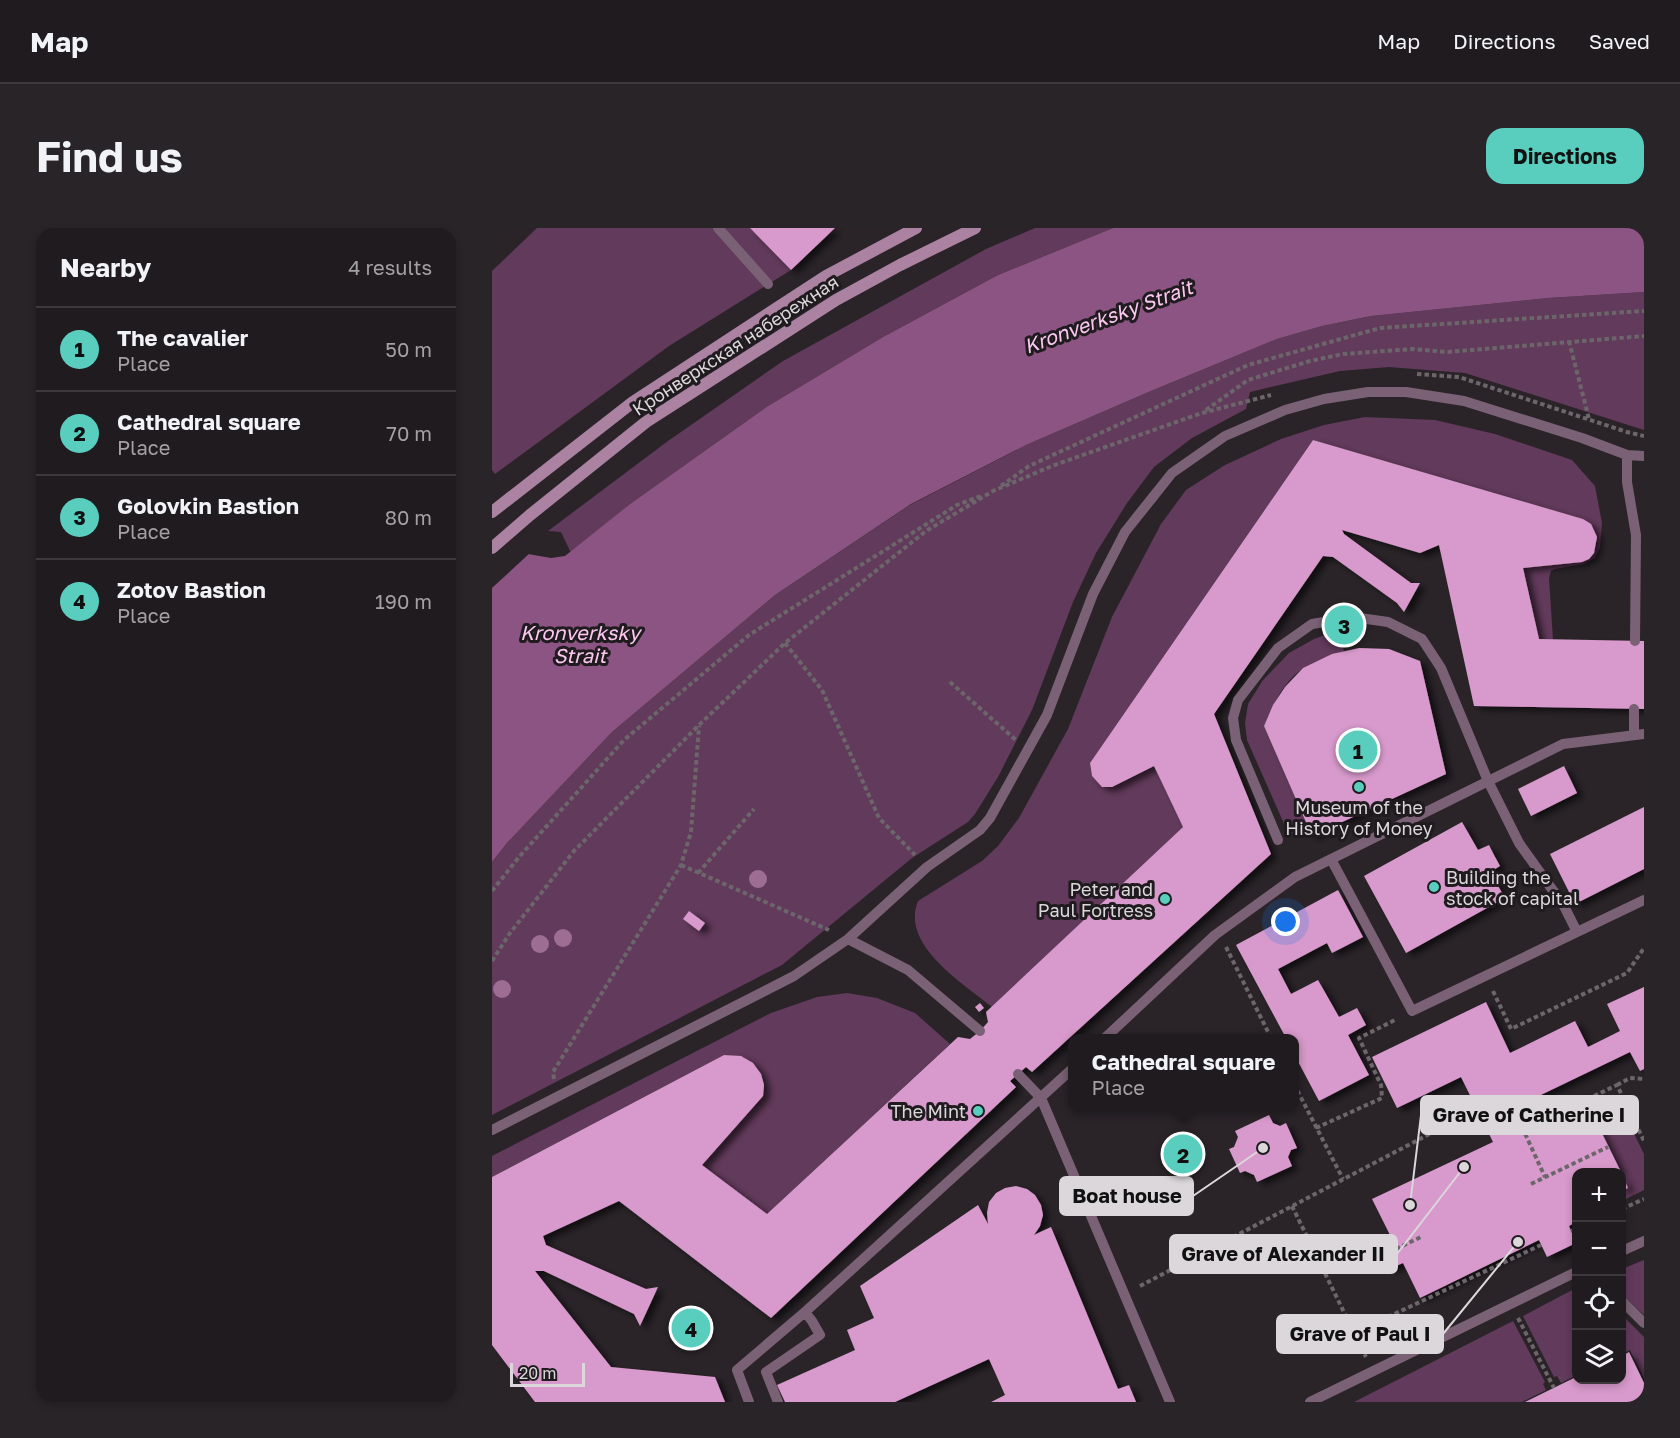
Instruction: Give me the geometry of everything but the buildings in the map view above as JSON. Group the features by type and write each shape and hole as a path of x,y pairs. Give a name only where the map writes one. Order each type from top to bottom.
{"main road":[{"name":"Кронверкская набережная","path":"492,512 633,402 825,276 916,228"},
{"name":"Кронверкская набережная","path":"492,548 646,422 836,300 975,228"}],"lane":[{"path":"718,228 768,284"},
{"path":"492,1130 794,976 848,939 927,867 980,831 990,818 1047,716 1093,594 1125,532 1172,473 1225,436 1285,410 1324,399 1368,392 1406,392 1464,401 1582,438 1627,456 1644,456"},
{"path":"1627,456 1627,482 1640,535 1635,641"},
{"path":"1278,840 1236,740 1233,718 1238,700 1278,648 1312,624 1353,617 1388,622 1422,639 1442,668 1488,781 1519,843 1564,906 1577,932"},
{"path":"1109,1034 1215,935 1295,877 1563,744 1639,734 1634,709"},
{"path":"1331,859 1413,1011 1644,900"},
{"path":"848,939 908,970 980,1032"},
{"path":"749,1402 736,1370 805,1312 1068,1073"},
{"path":"1018,1074 1041,1098 1170,1402"},
{"path":"1626,1249 1644,1241"},
{"path":"1310,1402 1572,1274"},
{"path":"1626,1305 1644,1323"},
{"path":"778,1402 766,1372 820,1335 805,1312"}],"path":[{"path":"492,961 510,933 574,851 699,725 785,643 926,531 993,491 1029,466 1248,365 1380,328 1644,310"},
{"path":"492,891 519,857 624,740 749,635 957,505 1052,466 1202,413 1248,380 1310,361 1343,354 1383,350 1413,349 1447,352 1644,336"},
{"path":"1569,341 1589,418 1644,436"},
{"path":"785,643 822,690 879,818 914,854"},
{"path":"951,682 1029,751"},
{"path":"554,1080 553,1072 681,865 691,832 699,725"},
{"path":"698,873 754,809"},
{"path":"681,865 819,926"},
{"path":"1227,948 1269,1034"},
{"path":"1485,976 1511,1029 1628,972 1644,948"},
{"path":"1316,1128 1382,1098 1381,1085 1359,1038 1413,1011"},
{"path":"1567,1109 1630,1078 1644,1080"},
{"path":"1617,1085 1644,1141"},
{"path":"1299,1094 1343,1179"},
{"path":"1123,1294 1477,1109"},
{"path":"1522,1127 1545,1177"},
{"path":"1531,1184 1608,1147"},
{"path":"1626,1207 1644,1200"},
{"path":"1292,1206 1373,1372"},
{"path":"1396,1249 1421,1237"},
{"path":"1354,1333 1541,1245"},
{"path":"1518,1318 1554,1388"}],"shaded area":[{"path":"537,228 750,228 791,270 669,346 495,474 492,470 492,271"},
{"path":"1035,228 1113,228 998,275 883,337 768,406 630,504 571,553 561,532 548,531 668,441 783,361 986,249"},
{"path":"1644,292 1644,430 1465,373 1389,367 1340,371 1250,392 1246,409 1192,438 1154,467 1127,503 1096,553 1073,602 1032,710 998,777 968,822 912,858 782,965 492,1115 492,862 507,843 612,732 775,595 910,505 1026,445 1277,339 1322,326 1371,316 1548,298"},
{"path":"1365,417 1435,420 1495,434 1572,460 1595,486 1602,523 1600,547 1595,558 1584,564 1551,571 1549,578 1553,640 1539,639 1523,568 1582,562 1589,558 1596,548 1596,535 1583,519 1313,440 1090,763 1092,776 1102,787 1112,787 1154,766 1183,827 992,1007 951,975 926,948 918,933 915,917 918,901 982,861 998,846 1019,818 1068,729 1112,617 1161,524 1186,490 1225,465 1281,439 1324,425"},
{"path":"1339,630 1344,652 1314,663 1297,673 1280,694 1264,726 1308,827 1289,835 1247,740 1245,723 1248,704 1263,680 1289,653 1314,639"},
{"path":"847,993 877,998 915,1013 950,1044 767,1214 702,1165 763,1096 762,1078 759,1071 749,1061 734,1056 724,1055 492,1177 492,1156 771,1013 817,997"},
{"path":"1618,1101 1644,1154 1644,1190 1626,1199 1628,1188 1626,1168 1618,1168 1592,1113"},
{"path":"1644,1260 1644,1315 1626,1298 1626,1267"},
{"path":"1572,1290 1572,1377 1561,1383 1557,1376 1554,1377 1523,1316"},
{"path":"1626,1319 1644,1337 1644,1379 1630,1350 1626,1352"},
{"path":"1513,1321 1545,1382 1543,1384 1546,1390 1522,1402 1354,1402"}],"water":[{"name":"Kronverksky Strait","path":"1113,228 1644,228 1644,292 1548,298 1371,316 1322,326 1277,339 1026,445 911,504 775,595 612,732 507,843 492,862 492,511 528,554 551,558 565,556 630,504 768,406 883,337 998,275"}],"pier":[{"path":"492,508 531,552 492,588"}],"place":[{"name":"Golovkin Bastion","path":"1344,625"},
{"name":"The cavalier","path":"1358,750"},
{"name":"Museum of the History of Money","path":"1359,787"},
{"name":"Building the stock of capital","path":"1434,887"},
{"name":"Peter and Paul Fortress","path":"1165,899"},
{"name":"The Mint","path":"978,1111"},
{"name":"Boat house","path":"1263,1148"},
{"name":"Cathedral square","path":"1183,1154"},
{"name":"Grave of Alexander II","path":"1464,1167"},
{"name":"Grave of Catherine I","path":"1410,1205"},
{"name":"Grave of Paul I","path":"1518,1242"},
{"name":"Zotov Bastion","path":"691,1328"}]}
